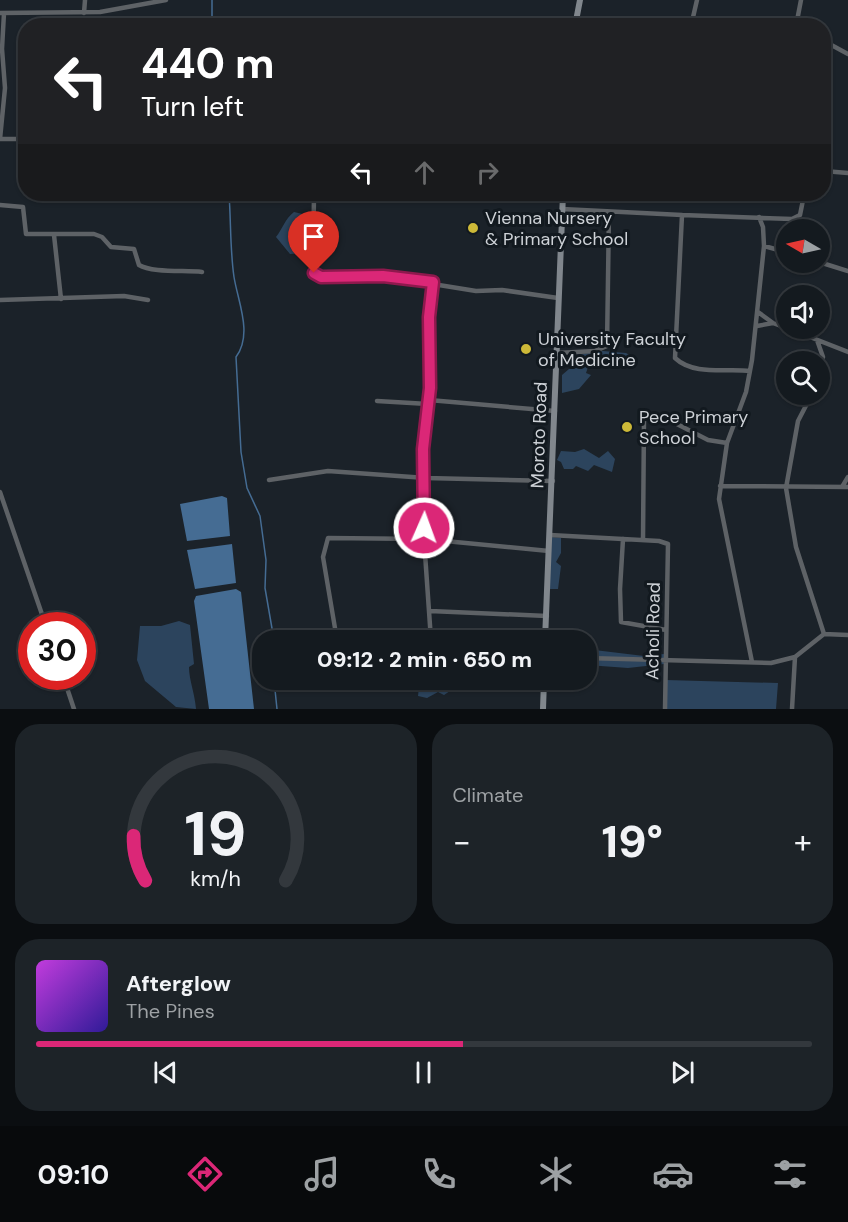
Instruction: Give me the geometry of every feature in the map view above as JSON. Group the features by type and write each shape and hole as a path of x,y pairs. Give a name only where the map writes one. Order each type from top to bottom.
{"main road":[{"path":"577,18 580,0"},
{"name":"Moroto Road","path":"546,630 563,201"},
{"path":"543,709 544,690"}],"street":[{"path":"84,13 85,0"},
{"path":"18,139 0,139 5,88 2,13 84,13 166,0"},
{"path":"693,18 698,0"},
{"path":"798,18 801,0"},
{"path":"831,45 848,54"},
{"path":"831,171 848,172"},
{"path":"314,201 312,258 313,269 317,276 347,279 383,276 433,282 476,291 502,290 558,298"},
{"path":"562,209 797,217 803,208 803,201"},
{"path":"0,205 23,207 26,234 100,236 111,247 136,250 139,265 146,269 202,272"},
{"path":"557,353 595,351 607,346 609,212"},
{"path":"682,214 675,358 681,363 698,368 728,372 750,371"},
{"path":"752,662 746,622 722,523 720,486 727,443 746,392 757,326 764,246 763,227 759,217"},
{"path":"54,235 61,298"},
{"path":"764,246 776,249"},
{"path":"830,265 848,271"},
{"path":"431,630 424,538 423,449 429,402 429,317 433,282"},
{"path":"0,300 124,296 148,300"},
{"path":"758,312 776,324"},
{"path":"757,326 773,323"},
{"path":"817,340 848,352"},
{"path":"817,340 821,351"},
{"path":"377,401 429,402 555,411"},
{"path":"806,405 798,421 786,488 796,547 824,634"},
{"path":"550,535 643,540 644,418 673,422 708,440 727,443"},
{"path":"269,480 328,471 424,478 553,481"},
{"path":"720,486 845,487 848,477"},
{"path":"0,492 41,612"},
{"path":"335,630 323,557 328,538 424,538 549,551"},
{"path":"623,539 621,622 666,630"},
{"name":"Acholi Road","path":"643,540 665,542 669,554 665,709"},
{"path":"430,610 547,616"},
{"path":"597,658 616,657 665,662 771,663 795,657 824,634 848,635"},
{"path":"792,709 795,657"},
{"path":"68,690 74,709"}],"shaded area":[{"path":"294,212 311,216 308,253 290,254 276,237"},
{"path":"603,351 626,353 633,357 632,362 629,366 601,364 588,367 586,373 591,375 579,389 562,393 562,375 569,369 580,367 574,359 575,355"},
{"path":"584,449 599,458 608,451 615,459 612,472 594,465 588,471 576,466 573,469 564,469 561,462 557,460 561,451 575,452"},
{"path":"222,496 227,498 230,536 187,541 180,504"},
{"path":"551,537 561,538 561,553 556,562 561,566 558,589 548,589"},
{"path":"232,544 236,583 195,589 187,550"},
{"path":"236,589 241,592 254,709 209,709 194,601 196,596"},
{"path":"179,621 190,625 194,664 189,667 189,672 196,709 176,707 145,681 137,660 140,626 161,626"},
{"path":"597,650 644,656 664,654 664,664 628,668 597,666"},
{"path":"666,680 778,683 776,709 665,709"},
{"path":"419,690 452,690 444,695 438,692 427,698 418,696"}],"waterway":[{"path":"212,0 212,18"},
{"path":"229,201 234,277 244,328 241,348 236,357 241,452 247,488 260,516 266,560 265,588 272,630"},
{"path":"275,690 277,709"}],"place":[{"name":"Vienna Nursery & Primary School","path":"473,228"},
{"name":"University Faculty of Medicine","path":"526,349"},
{"name":"Pece Primary School","path":"627,427"}],"route":[{"path":"314,273 321,277 347,279 383,276 433,282 429,317 430,388 423,449 426,501 424,528"}]}
